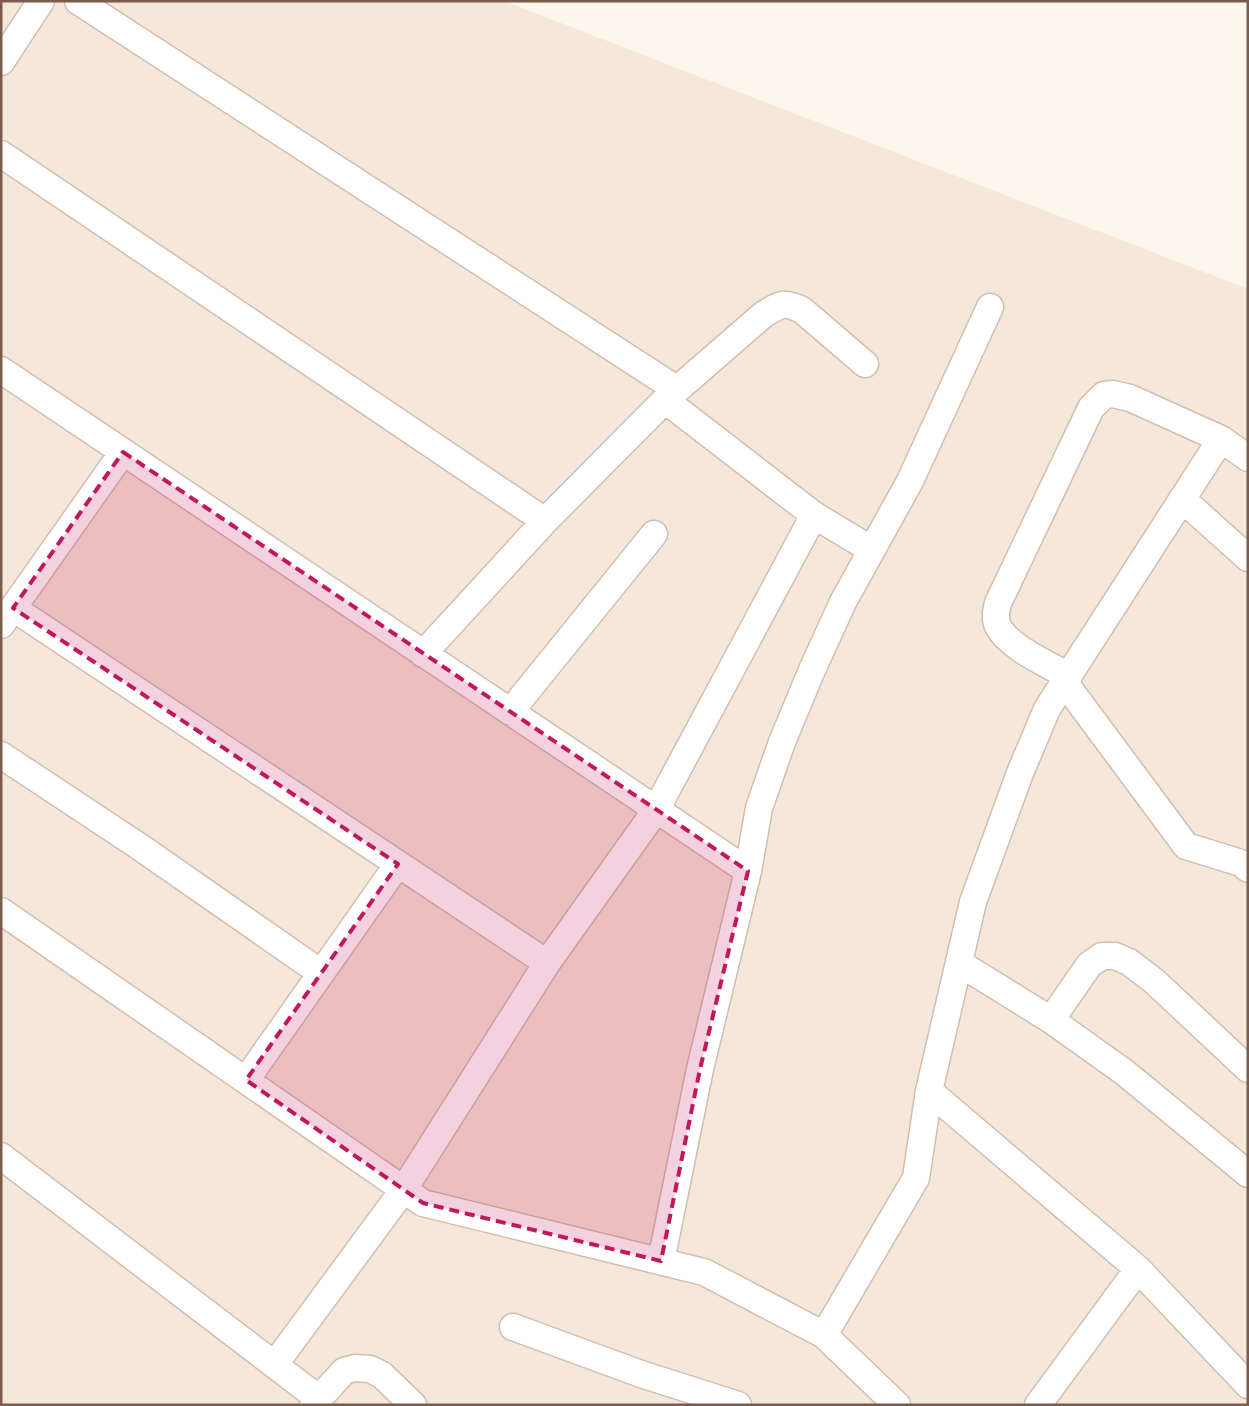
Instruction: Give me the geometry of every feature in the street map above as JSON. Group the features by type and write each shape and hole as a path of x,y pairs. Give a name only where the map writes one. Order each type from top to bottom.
{"street":[{"path":"1,62 41,1"},
{"path":"78,1 671,394 814,515 872,550"},
{"path":"1,154 545,521"},
{"path":"423,654 545,521 671,394 764,314 782,304 792,305 802,310 865,364"},
{"path":"661,1261 700,1069 748,871 759,808 782,742 843,602 910,482 990,307"},
{"path":"4,378 123,452 748,871"},
{"path":"1246,862 1186,846 1067,679 1019,648 998,626 995,615 998,603 1091,408 1104,395 1113,394 1130,398 1221,439 1248,458"},
{"path":"824,1335 916,1178 930,1091 973,902 1020,773 1047,709 1221,439"},
{"path":"123,452 7,616 398,864 547,963"},
{"path":"1182,499 1248,558"},
{"path":"274,1364 404,1189 547,963 656,810 814,515"},
{"path":"510,712 654,534"},
{"path":"1,755 132,841 321,972"},
{"path":"246,1080 398,864"},
{"path":"2,912 423,1203 704,1272 824,1335 897,1405"},
{"path":"1051,1020 1089,965 1102,956 1115,956 1129,962 1154,981 1248,1069"},
{"path":"959,963 1051,1020 1124,1072 1248,1174"},
{"path":"930,1091 1138,1268 1248,1385"},
{"path":"1,1156 274,1364 316,1401 344,1371 362,1368 370,1369 382,1375 413,1405"},
{"path":"1038,1405 1138,1268"},
{"path":"513,1327 640,1374 738,1405"}],"highlighted area":[{"path":"123,452 748,871 700,1069 661,1261 423,1203 246,1080 398,864 13,608"}],"shaded area":[{"path":"1,1 504,1 1248,289 1248,1405 1,1405"}]}
